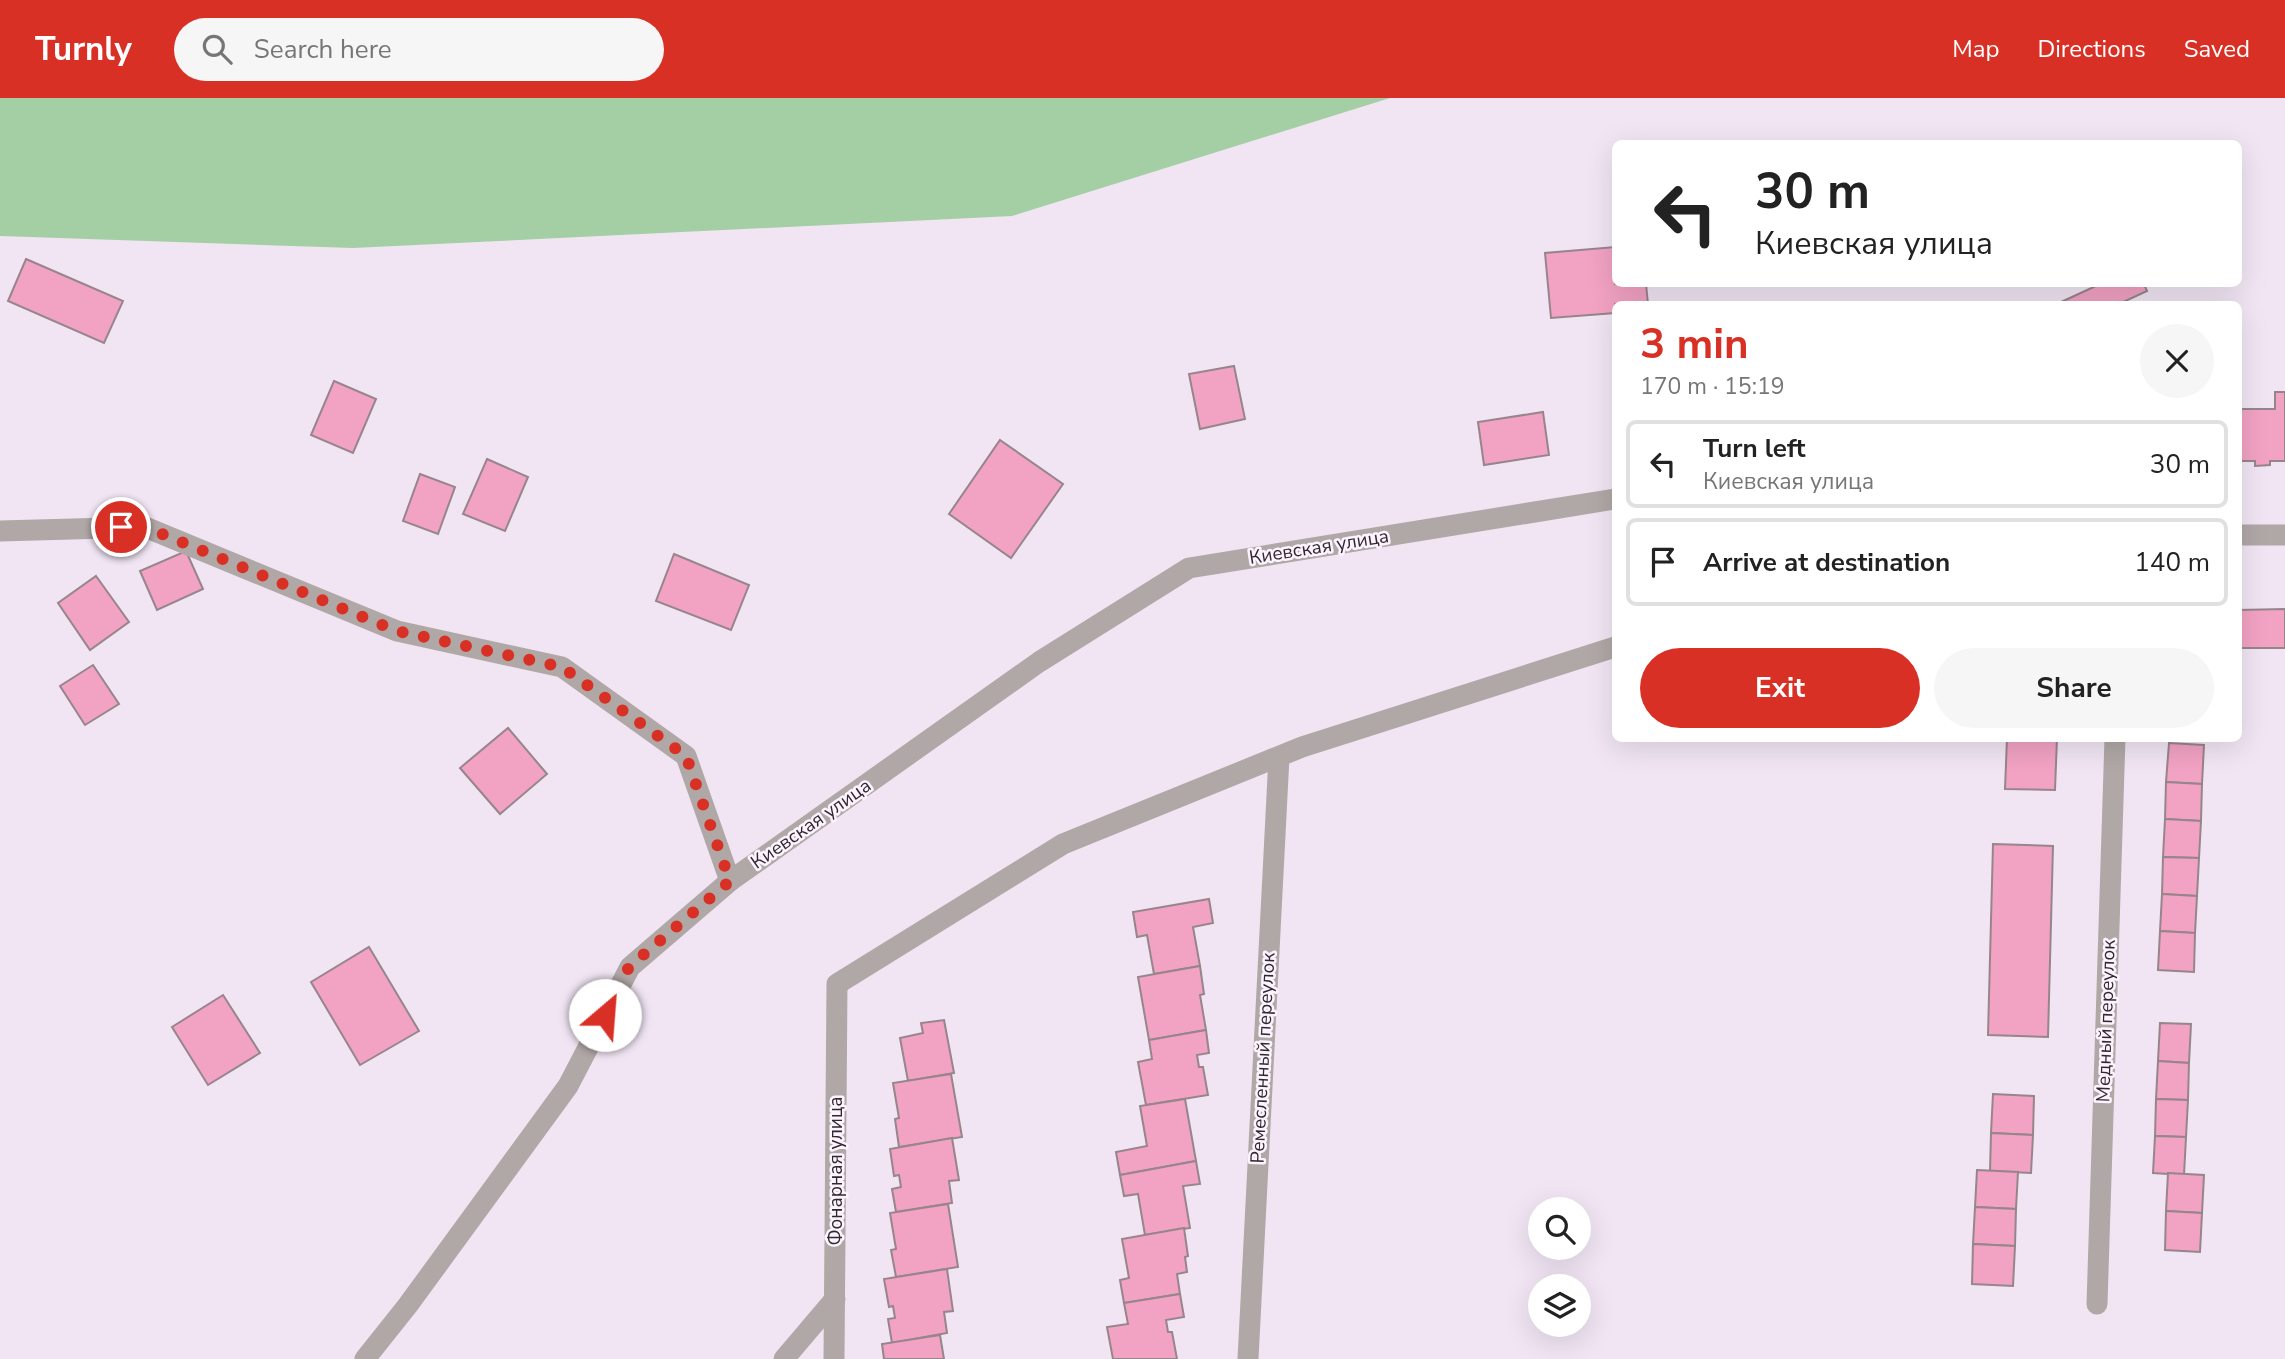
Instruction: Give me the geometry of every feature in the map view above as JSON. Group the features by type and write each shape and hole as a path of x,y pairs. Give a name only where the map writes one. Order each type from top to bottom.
{"street":[{"name":"Киевская улица","path":"0,531 145,527 397,631 562,667 686,756 730,881 1039,662 1189,568 1612,499"},
{"path":"2242,535 2285,534"},
{"path":"1279,757 1612,647"},
{"name":"Медный переулок","path":"2097,1304 2115,742"},
{"name":"Фонарная улица","path":"834,1359 837,984 1063,844 1279,757"},
{"name":"Ремесленный переулок","path":"1248,1359 1279,757"},
{"path":"365,1359 408,1305 568,1086 629,967 730,881"},
{"path":"783,1359 835,1299"}],"green space":[{"path":"0,98 1390,98 1012,216 353,248 0,236"}],"building":[{"path":"1612,247 1612,287 1646,287 1648,301 1612,301 1612,313 1551,318 1545,253"},
{"path":"26,259 123,301 104,343 8,301"},
{"path":"2094,287 2145,287 2147,291 2125,301 2063,301"},
{"path":"1234,366 1245,419 1200,429 1189,374"},
{"path":"334,381 376,399 353,453 311,435"},
{"path":"2275,392 2285,392 2285,461 2270,461 2270,465 2255,466 2255,461 2242,461 2242,409 2275,409"},
{"path":"1543,412 1549,455 1484,465 1478,422"},
{"path":"1000,440 1063,484 1011,558 949,514"},
{"path":"487,459 528,477 505,531 463,514"},
{"path":"420,474 455,487 438,534 403,521"},
{"path":"186,551 203,589 157,610 140,571"},
{"path":"674,554 749,585 731,630 656,601"},
{"path":"96,576 129,622 90,650 58,603"},
{"path":"2285,609 2285,648 2242,648 2242,610"},
{"path":"93,665 119,704 85,725 60,686"},
{"path":"508,728 547,774 500,814 460,768"},
{"path":"2007,742 2057,742 2055,790 2005,789"},
{"path":"2169,743 2204,745 2202,784 2166,782"},
{"path":"2166,782 2202,784 2201,821 2165,819"},
{"path":"2165,819 2201,821 2199,858 2163,857"},
{"path":"1993,844 2053,846 2048,1037 1988,1035"},
{"path":"2163,857 2199,858 2197,896 2162,894"},
{"path":"2162,894 2197,896 2195,933 2160,931"},
{"path":"1209,899 1213,923 1193,927 1200,966 1154,974 1147,935 1137,937 1133,912"},
{"path":"2160,931 2195,933 2194,972 2158,970"},
{"path":"369,947 419,1031 360,1065 311,982"},
{"path":"1200,966 1204,994 1200,995 1206,1030 1149,1040 1138,977"},
{"path":"223,995 260,1053 208,1085 172,1027"},
{"path":"944,1020 954,1073 908,1081 900,1038 923,1033 921,1023"},
{"path":"2160,1023 2191,1024 2189,1063 2158,1061"},
{"path":"1206,1030 1209,1053 1197,1055 1199,1067 1203,1067 1208,1095 1146,1105 1138,1062 1152,1059 1149,1040"},
{"path":"2158,1061 2189,1063 2188,1100 2156,1099"},
{"path":"951,1074 962,1137 899,1147 895,1119 899,1118 893,1083"},
{"path":"1993,1094 2034,1096 2033,1135 1991,1133"},
{"path":"1185,1099 1196,1161 1120,1175 1116,1152 1147,1146 1140,1106"},
{"path":"2156,1099 2188,1100 2186,1137 2155,1136"},
{"path":"1991,1133 2033,1135 2031,1173 1990,1171"},
{"path":"2155,1136 2186,1137 2184,1175 2153,1173"},
{"path":"952,1138 959,1180 949,1181 952,1203 896,1212 892,1189 901,1187 899,1175 894,1176 890,1149"},
{"path":"1196,1161 1200,1184 1183,1186 1190,1228 1145,1235 1138,1194 1124,1196 1120,1175"},
{"path":"1977,1170 2018,1172 2016,1209 1975,1207"},
{"path":"2168,1173 2204,1175 2202,1213 2166,1211"},
{"path":"948,1204 958,1267 896,1277 891,1250 896,1249 890,1213"},
{"path":"1975,1207 2016,1209 2015,1246 1973,1244"},
{"path":"2166,1211 2202,1213 2200,1252 2165,1250"},
{"path":"1184,1228 1188,1256 1185,1257 1187,1272 1177,1274 1180,1294 1124,1303 1120,1280 1129,1278 1122,1239"},
{"path":"1973,1244 2015,1246 2013,1286 1972,1284"},
{"path":"947,1269 953,1311 944,1312 947,1333 892,1343 888,1319 895,1318 893,1306 889,1307 884,1279"},
{"path":"1180,1294 1184,1317 1166,1320 1168,1332 1172,1332 1177,1359 1113,1359 1107,1327 1128,1324 1124,1303"},
{"path":"940,1335 944,1359 884,1359 882,1344"}],"route":[{"path":"121,527 145,527 397,631 562,667 686,756 730,881 629,967 605,1015"}]}
